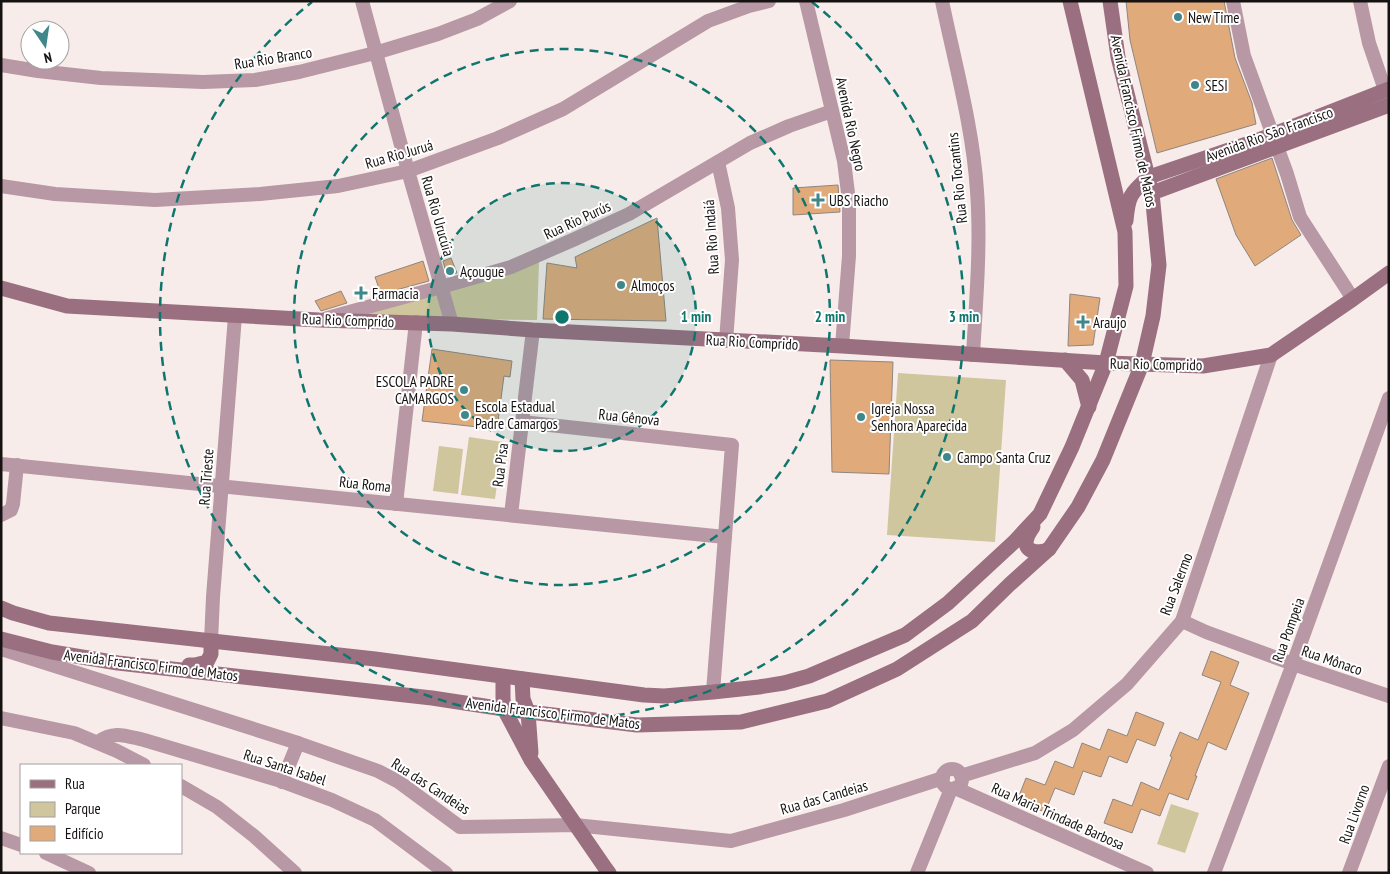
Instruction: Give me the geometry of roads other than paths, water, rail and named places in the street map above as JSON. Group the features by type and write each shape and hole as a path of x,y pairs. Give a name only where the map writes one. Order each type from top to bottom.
{"street":[{"name":"Rua Rio Urucúia","path":"362,1 440,287 452,324"},
{"name":"Rua Rio Branco","path":"1,65 38,72 101,78 203,82 254,80 299,72 375,53 438,34 476,19 510,1"},
{"name":"Rua Rio Juruá","path":"1,186 55,194 155,200 260,194 328,187 408,171 498,138 563,110 708,21 769,1"},
{"name":"Avenida Rio Negro","path":"806,1 844,161 849,201 849,256 842,346"},
{"name":"Rua Rio Tocantins","path":"942,1 971,140 978,192 978,248 972,355"},
{"name":"Avenida Francisco Firmo de Matos","path":"1,608 49,623 375,659 503,677 664,696 784,683 809,676 905,635 948,602 1014,542 1040,514 1072,447 1106,363 1126,286 1125,232 1070,1"},
{"name":"Avenida Francisco Firmo de Matos","path":"1,639 52,652 118,663 432,698 504,709 637,725 741,722 827,701 897,669 972,621 1049,549 1078,507 1103,460 1142,364 1153,316 1159,265 1152,193 1118,57 1110,1"},
{"path":"1233,1 1244,56 1275,140 1300,217 1353,299"},
{"path":"1360,1 1369,43 1388,95"},
{"name":"Avenida Rio São Francisco","path":"1152,193 1275,140 1388,95"},
{"name":"Rua Rio Purús","path":"319,320 511,267 629,214 750,143 789,126 832,111"},
{"name":"Avenida Rio São Francisco","path":"1149,177 1275,140"},
{"name":"Rua Rio Indaiá","path":"718,162 728,208 732,260 726,341"},
{"path":"1125,232 1127,204 1134,189 1149,177"},
{"name":"Rua Rio Comprido","path":"1,288 67,306 319,320 416,322 1106,363 1203,366 1271,355 1389,273"},
{"name":"Rua Trieste","path":"211,641 212,597 235,316"},
{"path":"396,504 416,322"},
{"name":"Rua Pisa","path":"511,515 533,330"},
{"name":"Rua Salermo","path":"953,783 1035,753 1073,730 1128,684 1182,621 1271,355"},
{"path":"1065,360 1082,380 1089,407"},
{"name":"Rua Pompeia","path":"1214,873 1293,664 1389,398"},
{"name":"Rua Gênova","path":"522,422 732,445 725,537"},
{"name":"Rua Roma","path":"1,464 725,537"},
{"path":"1,515 11,510 14,504 18,465"},
{"path":"1040,514 1026,539 1026,546 1035,552 1049,549"},
{"path":"712,692 725,537"},
{"name":"Rua Mônaco","path":"1182,621 1206,632 1293,664 1389,696"},
{"path":"152,666 195,666 207,662 211,654 211,641"},
{"name":"Rua das Candeias","path":"1,649 298,743 378,771 399,782 460,827 576,825 731,841 953,783"},
{"path":"113,685 118,663"},
{"path":"503,677 504,709 531,760 610,873"},
{"path":"522,679 523,699 528,712 531,760"},
{"path":"1,718 74,733 98,742 142,764"},
{"name":"Rua Santa Isabel","path":"98,742 106,736 113,735 144,740 282,782 332,800 375,820 446,873"},
{"path":"282,782 298,743"},
{"name":"Rua Livorno","path":"1349,873 1389,766"},
{"path":"917,873 953,783"},
{"name":"Rua Maria Trindade Barbosa","path":"953,783 1147,873"},
{"path":"182,787 217,807 247,830 294,873"},
{"path":"1,838 20,845"},
{"path":"48,854 89,873"}],"place":[{"name":"New Time","path":"1178,17"},
{"name":"SESI","path":"1195,85"},
{"name":"UBS Riacho","path":"818,200"},
{"name":"Açougue","path":"450,271"},
{"name":"Almoços","path":"621,285"},
{"name":"Farmacia","path":"361,293"},
{"name":"Araujo","path":"1083,322"},
{"name":"ESCOLA PADRE CAMARGOS","path":"464,390"},
{"name":"Escola Estadual Padre Camargos","path":"465,415"},
{"name":"Igreja Nossa Senhora Aparecida","path":"861,417"},
{"name":"Campo Santa Cruz","path":"947,457"}]}
